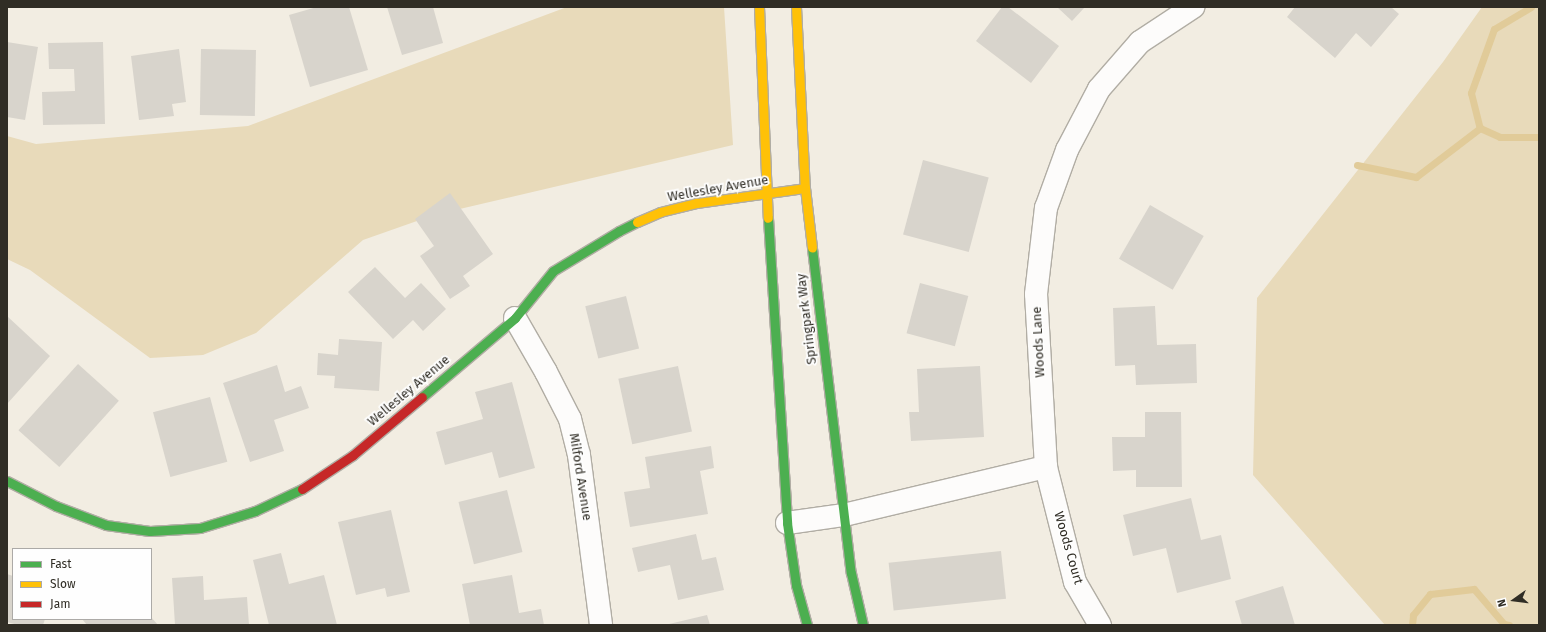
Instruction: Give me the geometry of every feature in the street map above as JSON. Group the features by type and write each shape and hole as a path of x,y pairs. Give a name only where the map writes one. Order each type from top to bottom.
{"street":[{"path":"760,7 766,194 787,523 796,585 807,625"},
{"name":"Springpark Way","path":"796,7 805,188 851,573 862,625"},
{"name":"Woods Lane","path":"1046,467 1036,294 1046,208 1067,150 1099,89 1140,42 1193,7"},
{"name":"Wellesley Avenue","path":"7,481 56,506 106,525 150,531 200,528 255,511 302,489 353,455 515,318 553,271 619,231 660,212 697,203 805,188"},
{"name":"Milford Avenue","path":"515,318 546,372 570,419 578,455 601,625"},
{"path":"787,523 844,515 1046,467"},
{"name":"Woods Court","path":"1046,467 1075,582 1100,625"}],"shaded area":[{"path":"567,7 724,7 733,145 434,215 363,240 256,333 203,355 150,358 30,270 7,259 7,136 36,144 248,126"},
{"path":"1482,7 1539,7 1539,625 1385,625 1253,475 1257,298 1443,62"}],"building":[{"path":"317,7 349,7 368,70 310,87 289,15"},
{"path":"387,7 433,7 443,43 402,55"},
{"path":"1002,7 1008,7 1059,46 1031,83 976,41"},
{"path":"1057,7 1085,7 1072,21"},
{"path":"1295,7 1391,7 1399,14 1371,47 1356,33 1335,58 1287,17"},
{"path":"7,42 38,47 25,120 7,117"},
{"path":"103,42 105,124 43,125 42,92 75,91 74,69 49,69 48,43"},
{"path":"179,49 186,102 172,104 174,116 139,120 131,56"},
{"path":"201,49 256,50 255,116 200,115"},
{"path":"923,160 989,178 969,252 903,234"},
{"path":"450,193 493,254 463,276 470,286 450,299 420,256 434,246 415,219"},
{"path":"1150,205 1204,236 1173,290 1119,259"},
{"path":"375,267 405,298 421,283 446,309 423,331 413,320 393,339 348,292"},
{"path":"920,283 968,296 955,346 907,333"},
{"path":"626,296 639,348 598,359 585,306"},
{"path":"1155,306 1157,345 1196,344 1197,383 1136,385 1135,365 1115,366 1113,308"},
{"path":"7,316 50,356 7,404"},
{"path":"339,339 382,342 379,391 334,388 335,376 317,375 318,353 338,355"},
{"path":"78,364 119,401 59,467 18,430"},
{"path":"277,365 285,392 301,386 309,408 274,420 284,451 250,462 223,383"},
{"path":"678,366 692,432 632,444 618,379"},
{"path":"980,366 984,437 911,441 909,412 919,412 917,369"},
{"path":"512,382 535,468 499,478 492,452 445,465 436,432 483,419 475,392"},
{"path":"210,397 227,462 170,477 153,412"},
{"path":"1145,412 1181,412 1182,487 1136,487 1136,470 1113,471 1112,437 1145,437"},
{"path":"711,446 714,468 700,471 708,514 630,527 624,492 650,488 645,457"},
{"path":"507,490 522,552 474,564 458,502"},
{"path":"1191,498 1201,540 1221,535 1231,579 1177,593 1166,548 1133,556 1123,515"},
{"path":"391,510 410,592 387,597 385,588 356,595 338,522"},
{"path":"696,534 702,560 716,557 724,590 678,600 670,565 638,572 632,548"},
{"path":"1001,551 1006,599 894,611 889,563"},
{"path":"281,553 289,584 324,575 337,625 269,625 253,560"},
{"path":"7,574 12,576 12,620 45,620 43,625 18,625 7,622"},
{"path":"512,575 519,613 541,609 544,625 470,625 462,584"},
{"path":"203,576 204,600 247,597 249,625 175,625 172,578"},
{"path":"1283,586 1295,625 1242,625 1235,601"},
{"path":"707,615 710,625 669,625 669,624"},
{"path":"152,618 158,625 87,625 83,620 152,620"}],"waterway":[{"path":"1531,7 1494,29 1471,93 1480,128 1500,137 1539,137"},
{"path":"1357,165 1416,177 1480,128"},
{"path":"1412,625 1413,615 1430,594 1474,589 1504,624 1509,625"}],"traffic: fast":[{"path":"768,218 787,523 796,585 807,625"},
{"path":"422,397 515,318 553,271 619,231 637,222"},
{"path":"812,248 851,573 863,625"},
{"path":"7,481 56,506 106,525 150,531 200,528 255,511 302,489"}],"traffic: slow":[{"path":"759,7 768,218"},
{"path":"796,7 805,188 812,248"},
{"path":"637,222 660,212 697,203 805,188"}],"traffic: jam":[{"path":"302,489 353,455 422,397"}]}
